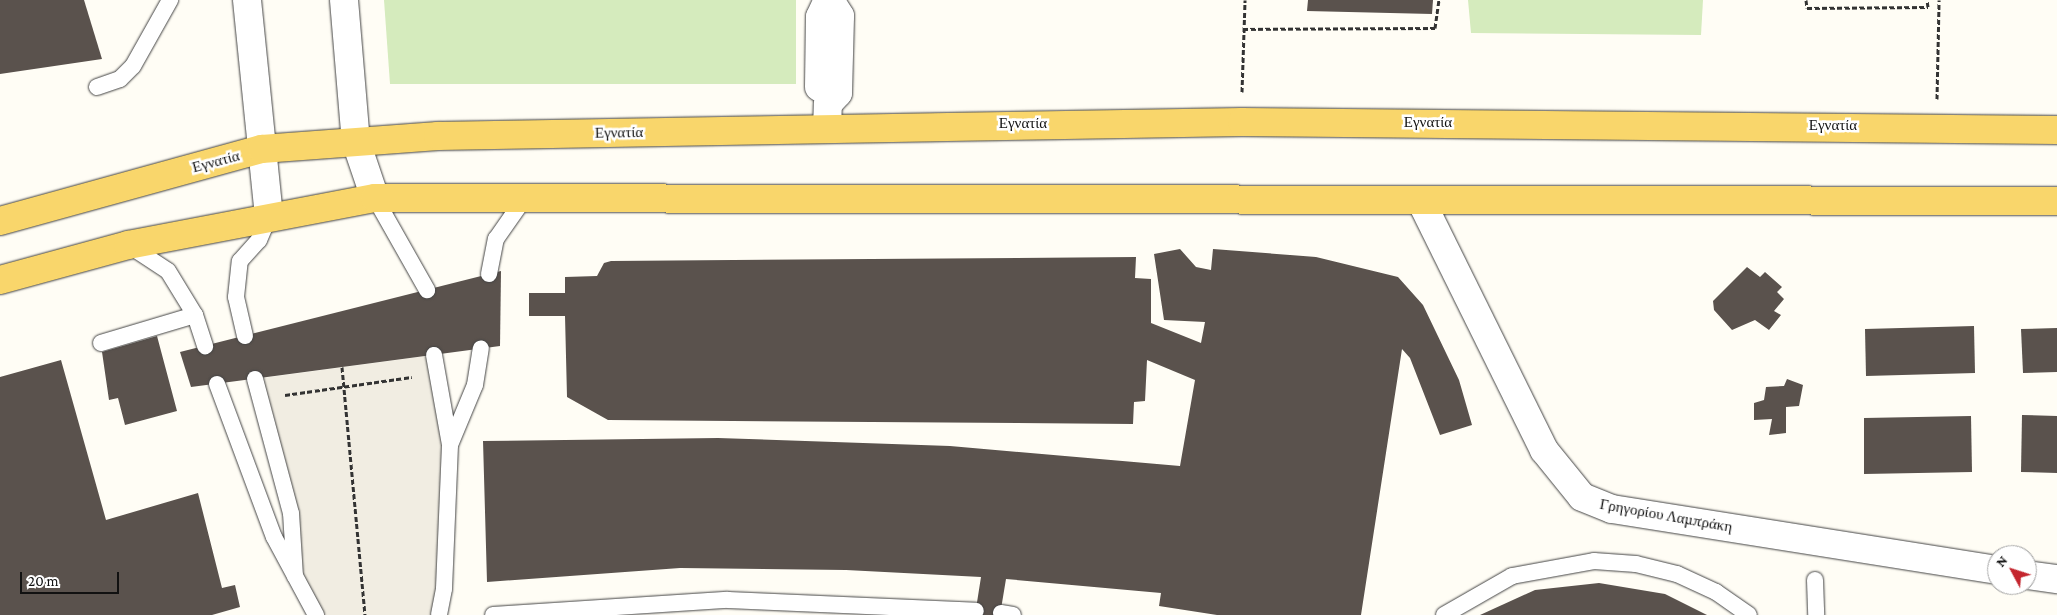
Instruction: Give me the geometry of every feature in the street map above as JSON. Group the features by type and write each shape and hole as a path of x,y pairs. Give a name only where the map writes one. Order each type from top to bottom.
{"main road":[{"name":"Εγνατία","path":"0,221 262,149 438,136 828,116 1242,122 1937,127 2057,130"},
{"path":"0,280 128,245 269,216 375,198 526,196 1421,201 2057,201"}],"street":[{"path":"247,0 269,216"},
{"path":"344,0 356,142 375,198"},
{"path":"828,116 819,93 820,17 829,0"},
{"name":"Γρηγορίου Λαμπράκη","path":"1421,201 1546,454 1582,497 1612,509 1987,568"},
{"path":"2037,577 2057,580"}],"lane":[{"path":"97,87 120,79 133,66 170,0"},
{"path":"488,274 496,239 526,196"},
{"path":"375,198 427,290"},
{"path":"245,336 236,297 240,261 259,240 269,216"},
{"path":"128,245 162,265 195,315 205,346"},
{"path":"101,343 195,315"},
{"path":"450,445 474,385 481,348"},
{"path":"434,355 439,374 450,445 444,589 439,615"},
{"path":"255,379 262,399 291,513 295,576"},
{"path":"217,384 250,479 295,576 316,615"},
{"path":"1444,615 1512,576 1594,561 1636,564 1677,574 1716,592 1749,615"},
{"path":"1815,580 1816,615"},
{"path":"493,615 666,601 850,609 976,611"}],"path":[{"path":"1242,122 1245,0"},
{"path":"1243,29 1435,28 1440,0"},
{"path":"1806,0 1807,8 1928,7 1928,0"},
{"path":"1937,127 1939,0"},
{"path":"342,367 365,615"},
{"path":"262,399 344,384 439,374"}],"green space":[{"path":"384,0 796,0 796,84 390,84"},
{"path":"1468,0 1703,0 1701,35 1471,33"}],"shaded area":[{"path":"434,355 450,445 438,615 316,615 295,576 291,513 255,379"}],"building":[{"path":"0,0 84,0 102,59 0,74"},
{"path":"1308,0 1433,0 1432,14 1307,11"},
{"path":"1180,249 1196,267 1211,270 1213,249 1316,257 1398,277 1423,305 1459,380 1472,425 1440,435 1410,358 1402,349 1361,615 1217,615 1159,606 1161,593 1006,579 1000,615 975,615 981,577 846,570 680,568 487,582 483,441 718,438 950,446 1180,466 1195,380 1147,360 1145,401 1134,402 1133,424 608,420 567,397 565,316 529,316 529,293 565,293 565,277 597,276 604,263 611,261 1136,257 1135,278 1151,279 1151,323 1201,343 1205,322 1164,320 1154,254"},
{"path":"1747,267 1760,277 1765,272 1782,287 1777,292 1784,299 1774,311 1781,315 1769,330 1755,320 1732,330 1714,310 1713,301"},
{"path":"501,271 500,346 191,387 180,352"},
{"path":"1974,326 1975,373 1866,376 1865,329"},
{"path":"2057,328 2057,372 2023,373 2021,329"},
{"path":"157,336 177,411 125,425 118,398 109,400 102,352"},
{"path":"61,360 106,520 198,493 222,588 235,585 240,607 212,615 0,615 0,377"},
{"path":"1787,379 1803,385 1799,406 1786,407 1786,433 1769,435 1772,419 1754,420 1754,403 1764,400 1766,387 1784,386"},
{"path":"2022,415 2057,416 2057,473 2021,472"},
{"path":"1971,416 1972,472 1864,474 1864,418"},
{"path":"1599,583 1665,594 1707,615 1480,615 1535,590"}]}
